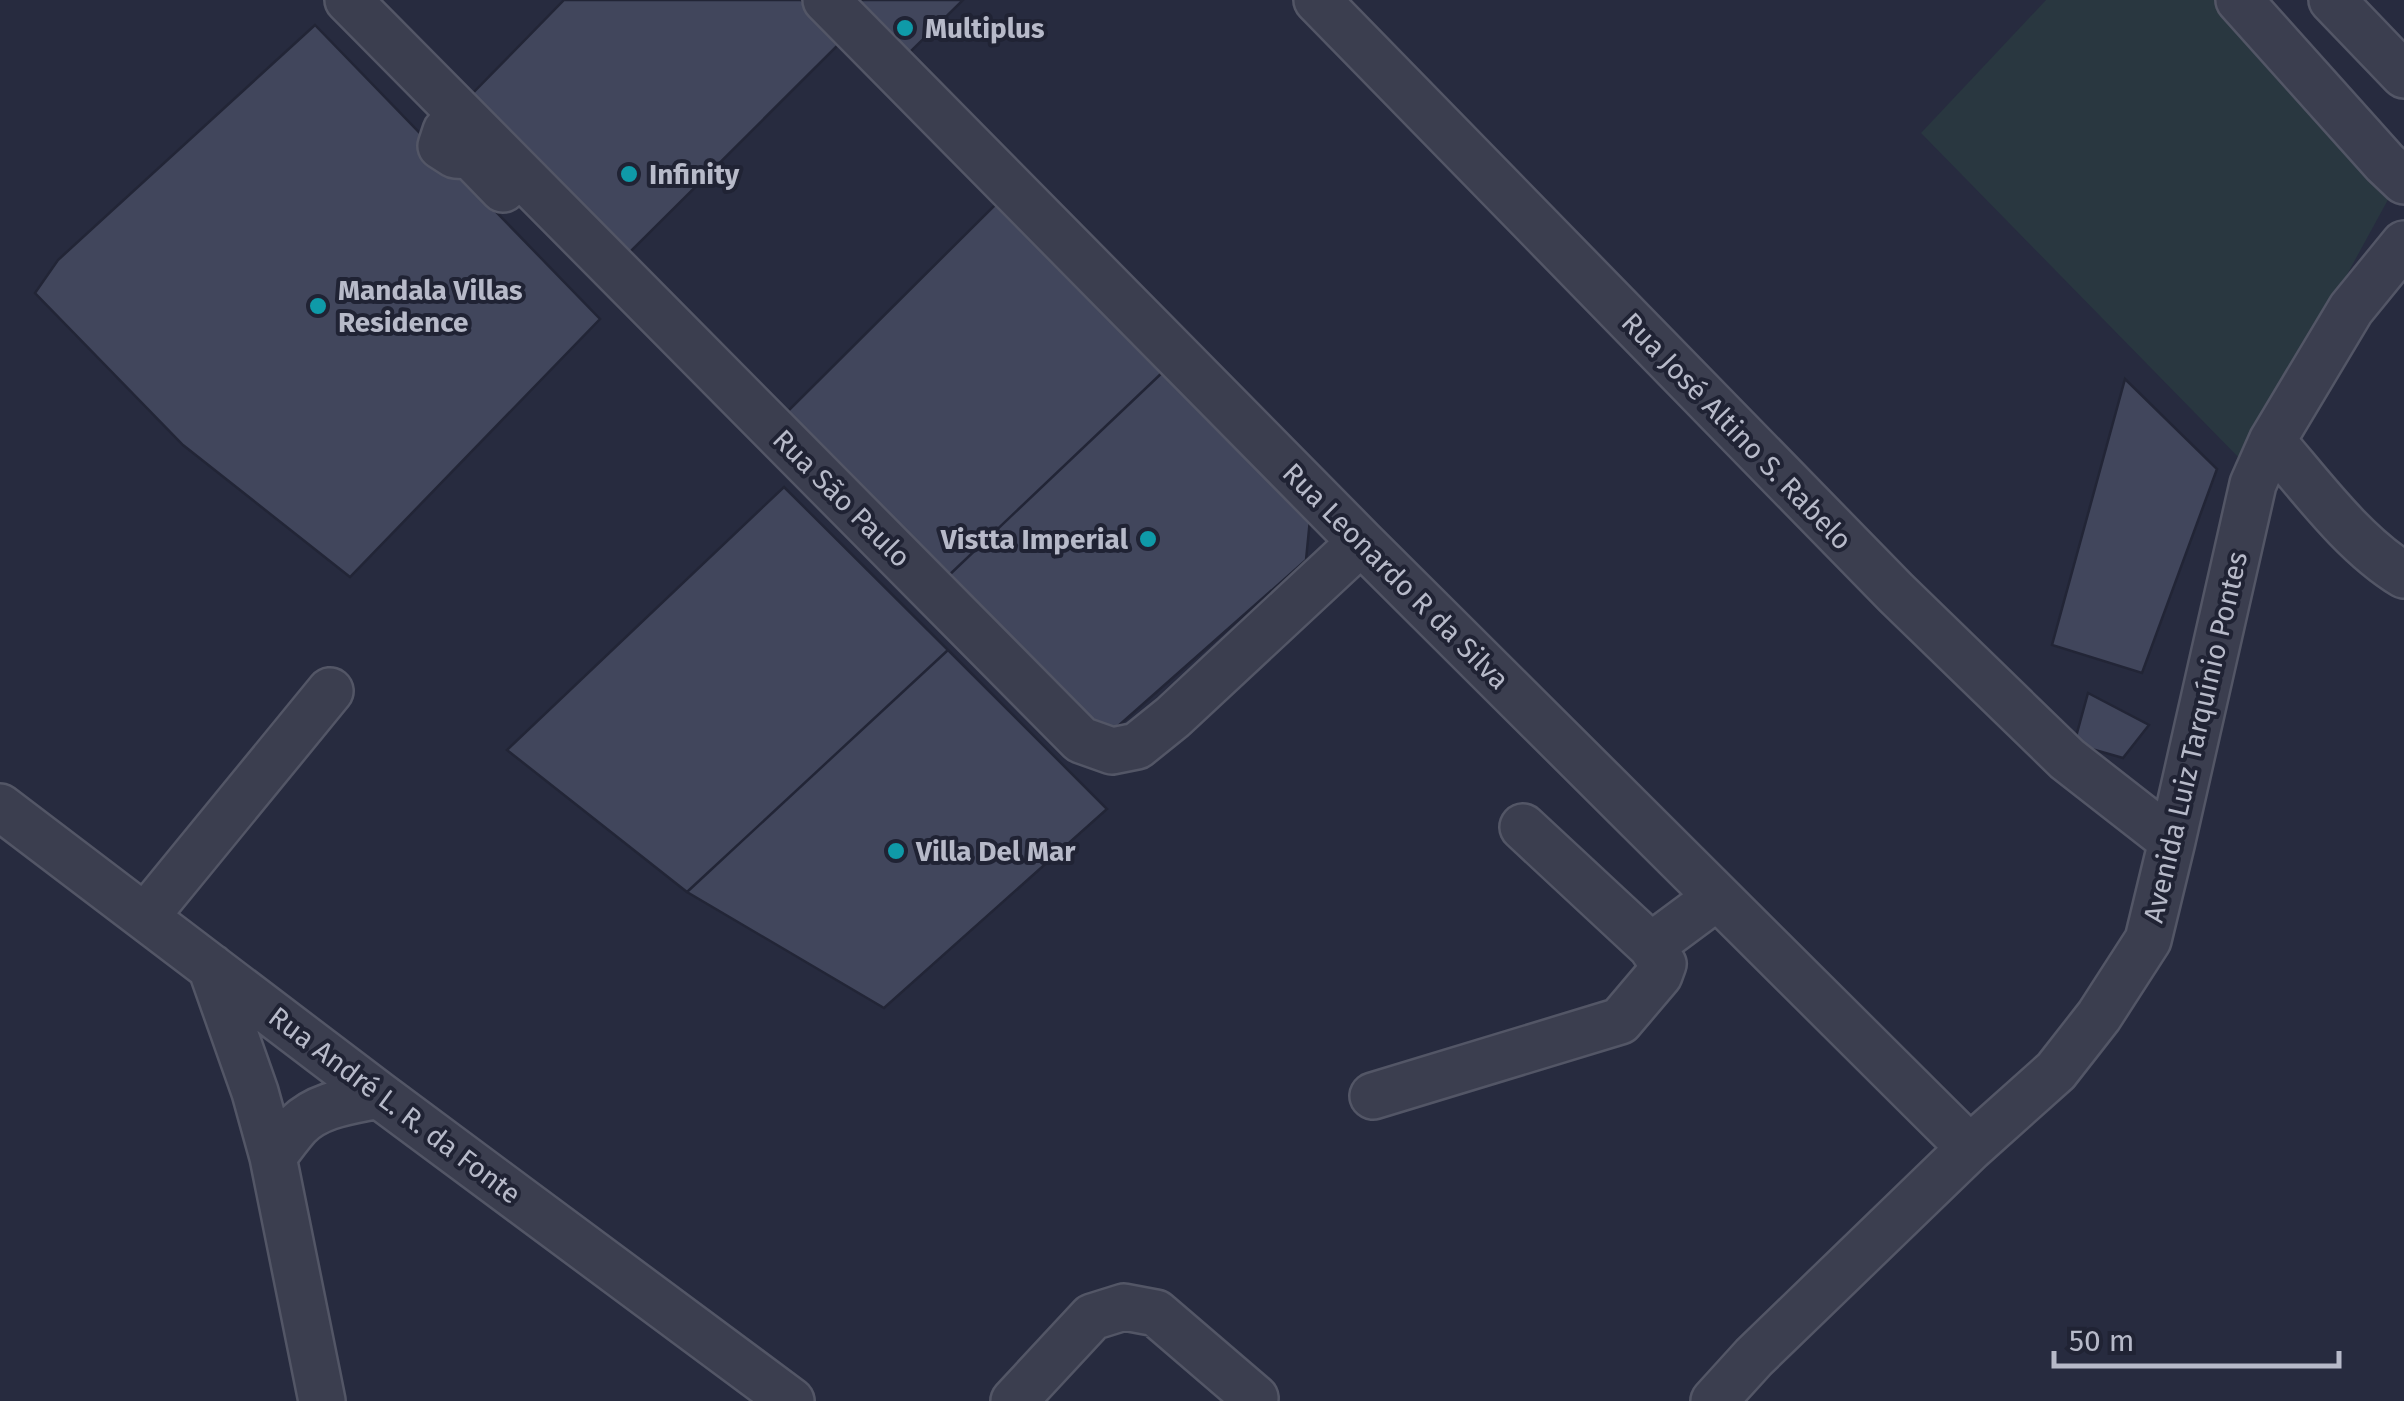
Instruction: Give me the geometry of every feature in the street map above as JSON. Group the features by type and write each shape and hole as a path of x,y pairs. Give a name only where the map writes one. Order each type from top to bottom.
{"street":[{"name":"Rua São Paulo","path":"348,0 1081,740 1112,751 1138,746 1361,542"},
{"name":"Rua Leonardo R da Silva","path":"826,0 1361,542 1970,1148"},
{"path":"2239,0 2404,181"},
{"path":"2332,0 2404,75"},
{"name":"Rua José Altino S. Rabelo","path":"1318,1 1896,593 2067,759 2172,841"},
{"path":"462,115 446,131 441,146 455,155 471,156 586,279"},
{"name":"Avenida Luiz Tarquínio Pontes","path":"1714,1401 1754,1357 1970,1148 2056,1071 2100,1016 2148,940 2253,484 2272,442 2350,308 2404,244"},
{"path":"2272,442 2335,514 2386,564 2404,575"},
{"path":"145,917 330,691"},
{"name":"Rua André L. R. da Fonte","path":"0,807 791,1401"},
{"path":"1373,1096 1620,1021 1664,964 1651,946 1523,826"},
{"path":"1651,946 1717,897"},
{"path":"211,967 255,1092 273,1157 322,1401"},
{"path":"273,1157 298,1125 314,1112 379,1095"},
{"path":"1014,1401 1092,1317 1124,1307 1156,1312 1255,1398"}],"shaded area":[{"path":"2046,0 2215,0 2390,196 2244,463 1921,133"}],"building":[{"name":"Infinity","path":"564,0 801,0 841,42 627,255 472,94"},
{"name":"Multiplus","path":"849,0 963,0 905,57"},
{"name":"Mandala Villas Residence","path":"315,25 600,319 350,577 183,445 35,293 58,260"},
{"path":"999,201 1165,370 945,579 784,415"},
{"name":"Vistta Imperial","path":"1165,370 1310,519 1306,560 1117,727 1089,726 945,579"},
{"path":"2125,379 2217,469 2142,673 2052,645"},
{"path":"784,487 948,650 687,892 507,750"},
{"name":"Villa Del Mar","path":"948,650 1107,809 884,1008 687,892"},
{"path":"2088,693 2149,725 2123,758 2074,744"}],"place":[{"name":"Multiplus","path":"905,28"},
{"name":"Infinity","path":"629,174"},
{"name":"Mandala Villas Residence","path":"318,306"},
{"name":"Vistta Imperial","path":"1148,539"},
{"name":"Villa Del Mar","path":"896,851"}]}
